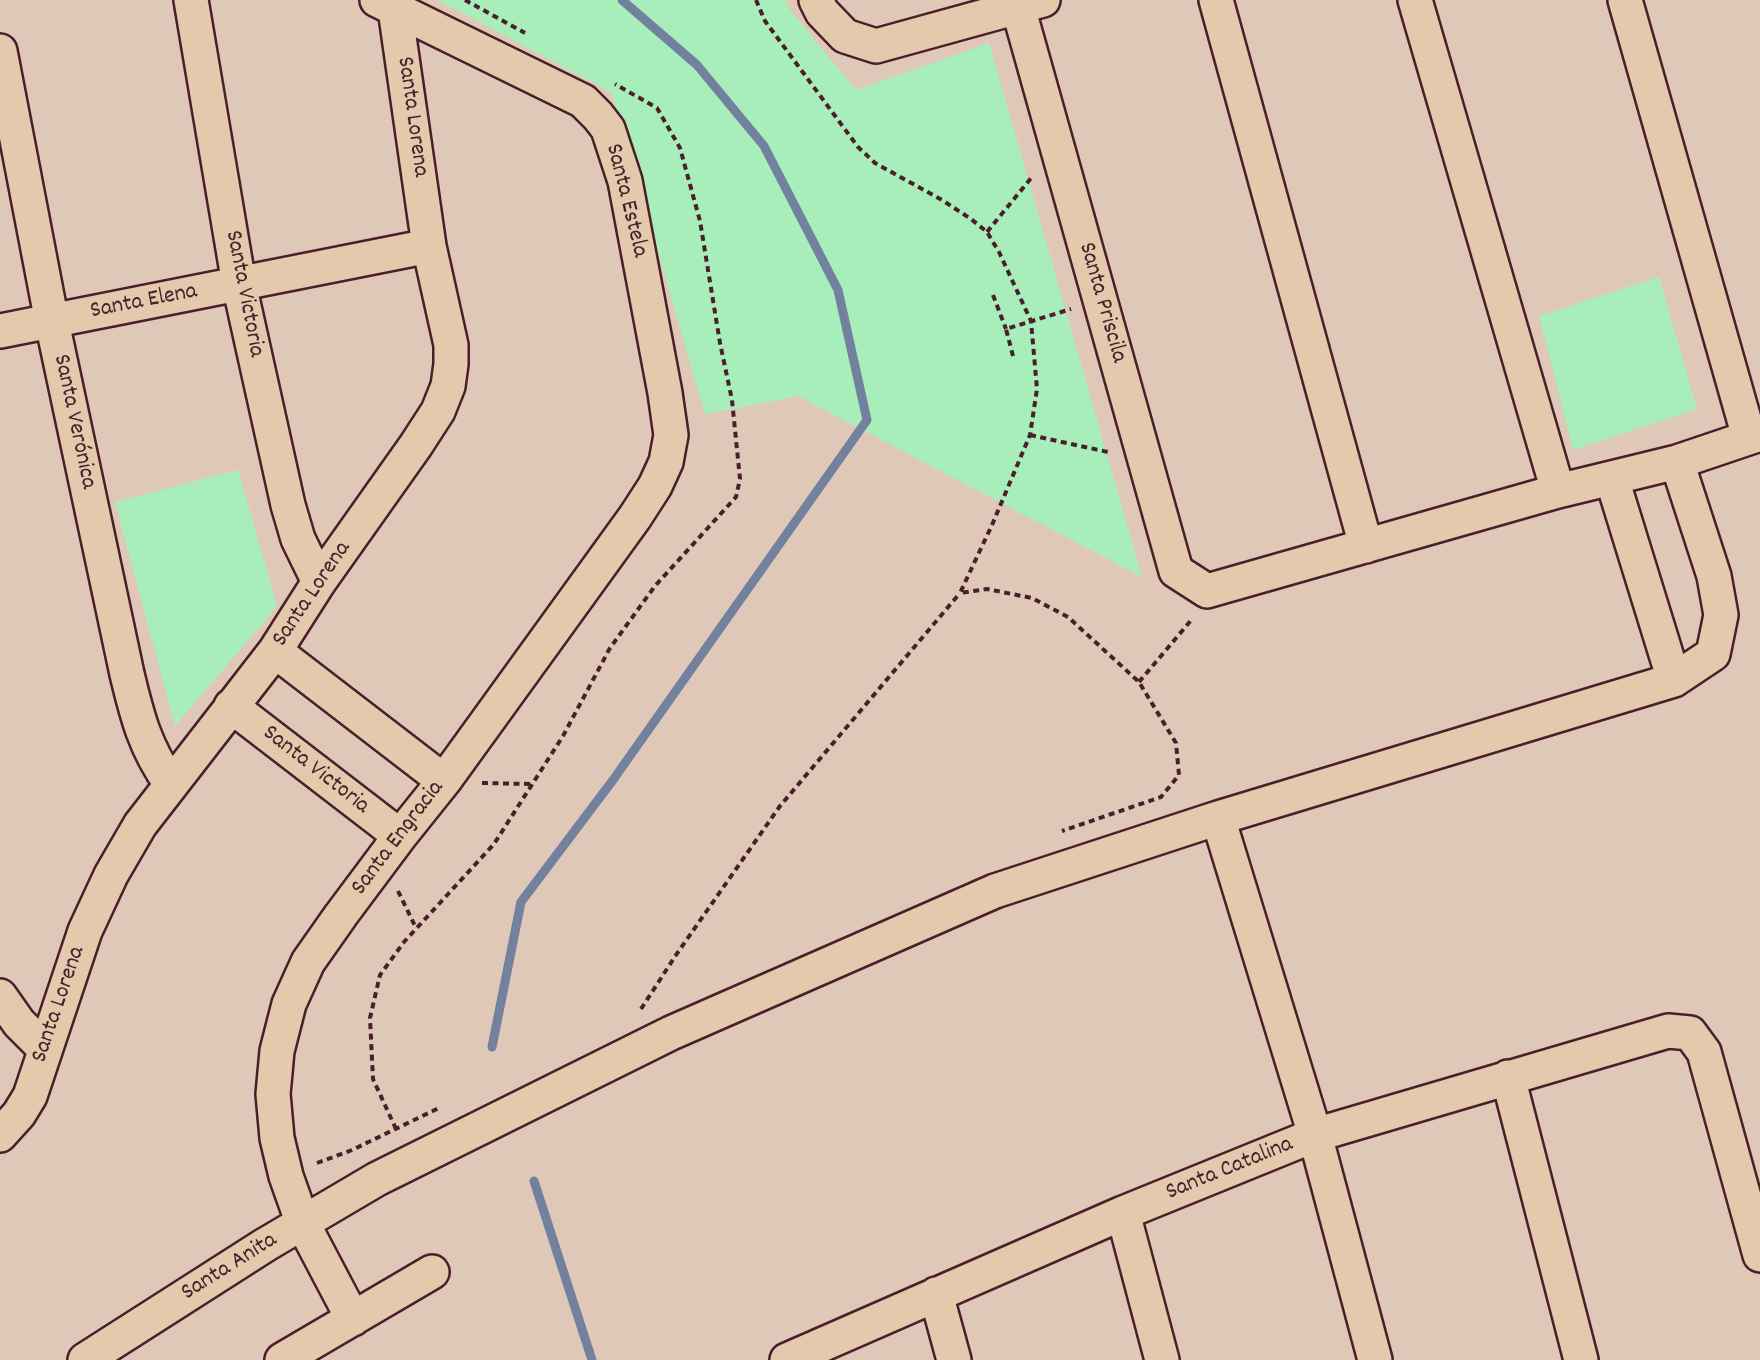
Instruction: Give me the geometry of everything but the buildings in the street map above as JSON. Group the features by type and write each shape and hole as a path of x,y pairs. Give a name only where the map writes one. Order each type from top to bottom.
{"street":[{"name":"Santa Victoria","path":"191,0 239,284 288,505 298,539 319,582"},
{"path":"816,0 822,12 845,36 876,45 1026,2"},
{"path":"1216,0 1366,546"},
{"path":"1415,0 1558,491"},
{"path":"1207,591 1558,491 1677,462 1754,436 1625,0"},
{"name":"Santa Priscila","path":"1026,2 1057,145 1176,571 1207,591"},
{"name":"Santa Lorena","path":"0,1135 19,1114 30,1096 85,931 111,875 140,825 275,651 319,582 416,445 438,411 448,386 451,345 429,246 386,5"},
{"name":"Santa Estela","path":"386,5 583,101 603,123 616,149 626,181 665,393"},
{"name":"Santa Verónica","path":"0,51 52,322 139,724 156,764 171,784"},
{"name":"Santa Elena","path":"0,332 429,246"},
{"name":"Santa Engracia","path":"353,1319 303,1224 286,1176 277,1137 273,1094 277,1051 289,1004 309,962 400,836 444,781 655,486 666,462 671,435 665,393"},
{"name":"Santa Anita","path":"85,1360 265,1245 378,1179 671,1033 995,891 1218,818 1674,680 1713,654 1721,615 1714,576 1677,462"},
{"path":"1612,479 1674,680"},
{"path":"275,651 444,781"},
{"name":"Santa Victoria","path":"231,706 400,836"},
{"path":"1218,818 1315,1135 1375,1360"},
{"path":"0,996 19,1023 45,1049"},
{"name":"Santa Catalina","path":"787,1360 1123,1213 1315,1135 1668,1030 1690,1033 1704,1052 1760,1255"},
{"path":"1508,1077 1581,1360"},
{"path":"1123,1213 1162,1360"},
{"path":"282,1360 432,1272"},
{"path":"936,1294 954,1360"}],"path":[{"path":"641,1010 780,806 960,593 1030,435 1037,389 1031,321 999,252 987,232 942,200 875,162 858,147 765,21 756,0"},
{"path":"987,232 1057,145"},
{"path":"993,295 1013,356"},
{"path":"1006,329 1100,300"},
{"path":"396,1129 373,1079 370,1017 380,975 404,942 494,844 563,736 610,648 655,586 736,497 740,479 732,400"},
{"path":"1030,435 1145,461"},
{"path":"960,593 987,589 1032,598 1068,617 1139,682 1176,742 1179,776 1161,797 1051,835"},
{"path":"1139,682 1193,618 1207,591"},
{"path":"444,781 532,784"},
{"path":"631,1015 652,1005"},
{"path":"286,1176 352,1150 449,1103"}],"green space":[{"path":"438,0 786,0 789,9 856,90 989,43 1142,577 798,396 705,414 612,93"},
{"path":"1659,277 1697,409 1573,450 1539,316"},
{"path":"238,470 277,606 175,726 115,502"}],"waterway":[{"path":"492,1047 521,902 613,780 867,420 838,290 764,146 697,65 622,0"},
{"path":"534,1181 592,1360"}]}
